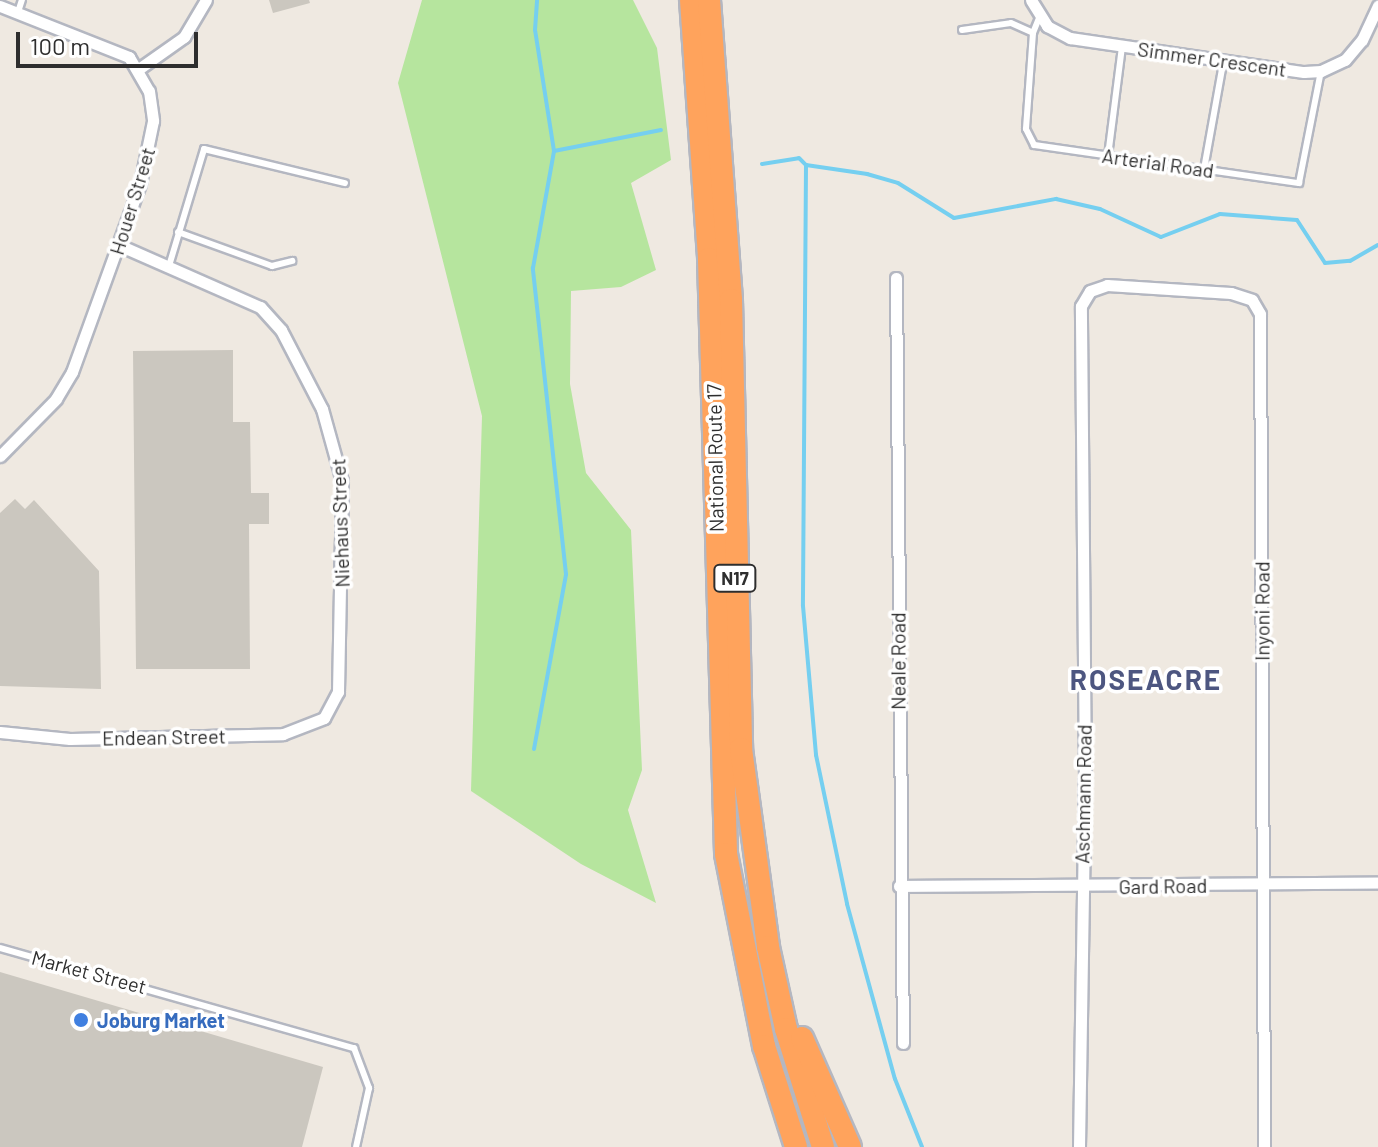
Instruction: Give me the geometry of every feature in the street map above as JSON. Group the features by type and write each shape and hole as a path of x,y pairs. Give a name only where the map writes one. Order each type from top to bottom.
{"highway":[{"name":"National Route 17","path":"691,0 709,259 718,725 726,854 764,1046 796,1147"},
{"name":"N17","path":"709,0 731,300 741,749 768,947 786,1029 823,1147"},
{"path":"726,854 733,960 782,1147"},
{"path":"768,947 810,1062 850,1147"}],"street":[{"path":"0,6 20,6 113,48 140,68 184,37 206,0"},
{"path":"1031,0 1039,18"},
{"path":"1321,71 1357,48 1378,6"},
{"name":"Simmer Crescent","path":"1039,18 1070,38 1223,63 1321,71"},
{"name":"Houer Street","path":"0,456 63,388 91,331 152,139 151,106 140,68"},
{"name":"Niehaus Street","path":"119,245 247,300 270,315 330,429 342,481 342,653 338,692 324,718"},
{"name":"Neale Road","path":"896,278 899,886 903,1043"},
{"name":"Inyoni Road","path":"1081,346 1083,299 1097,287 1231,293 1258,308 1264,457 1260,885 1264,1147"},
{"name":"Aschmann Road","path":"1079,1147 1080,886 1085,778 1081,346"},
{"name":"Endean Street","path":"0,732 70,739 283,734 324,718"},
{"name":"Gard Road","path":"899,886 1378,883"}],"lane":[{"name":"Arterial Road","path":"1039,18 1033,33 1026,129 1034,145 1299,183 1321,71"},
{"path":"962,30 1011,23 1033,33"},
{"path":"1108,156 1122,47"},
{"path":"1204,169 1223,63"},
{"path":"169,266 204,149 345,183"},
{"path":"178,232 272,266 292,261"},
{"name":"Market Street","path":"0,948 354,1048 369,1088 356,1147"}],"green space":[{"path":"422,0 633,0 657,48 671,160 631,183 656,270 621,287 571,291 570,384 586,473 631,530 642,770 628,810 656,903 581,864 471,791 482,416 398,83"}],"building":[{"path":"269,0 309,0 310,3 273,13"},
{"path":"233,350 233,422 250,422 251,493 269,493 269,524 249,524 250,669 136,669 133,351"},
{"path":"15,499 25,509 34,500 99,571 101,689 0,686 0,513"},
{"name":"Joburg Market","path":"0,972 323,1067 302,1147 0,1147"}],"waterway":[{"path":"534,749 566,574 533,268 554,151 535,30 537,0"},
{"path":"554,151 661,130"},
{"path":"762,164 799,158 806,165 867,174 898,183 954,218 1056,199 1100,209 1161,237 1220,214 1297,220 1325,263 1350,261 1378,245"},
{"path":"806,165 803,606 816,755 847,904 895,1079 922,1147"}],"place":[{"name":"Joburg Market","path":"81,1020"}],"district":[{"name":"ROSEACRE","path":"1146,679"}]}
